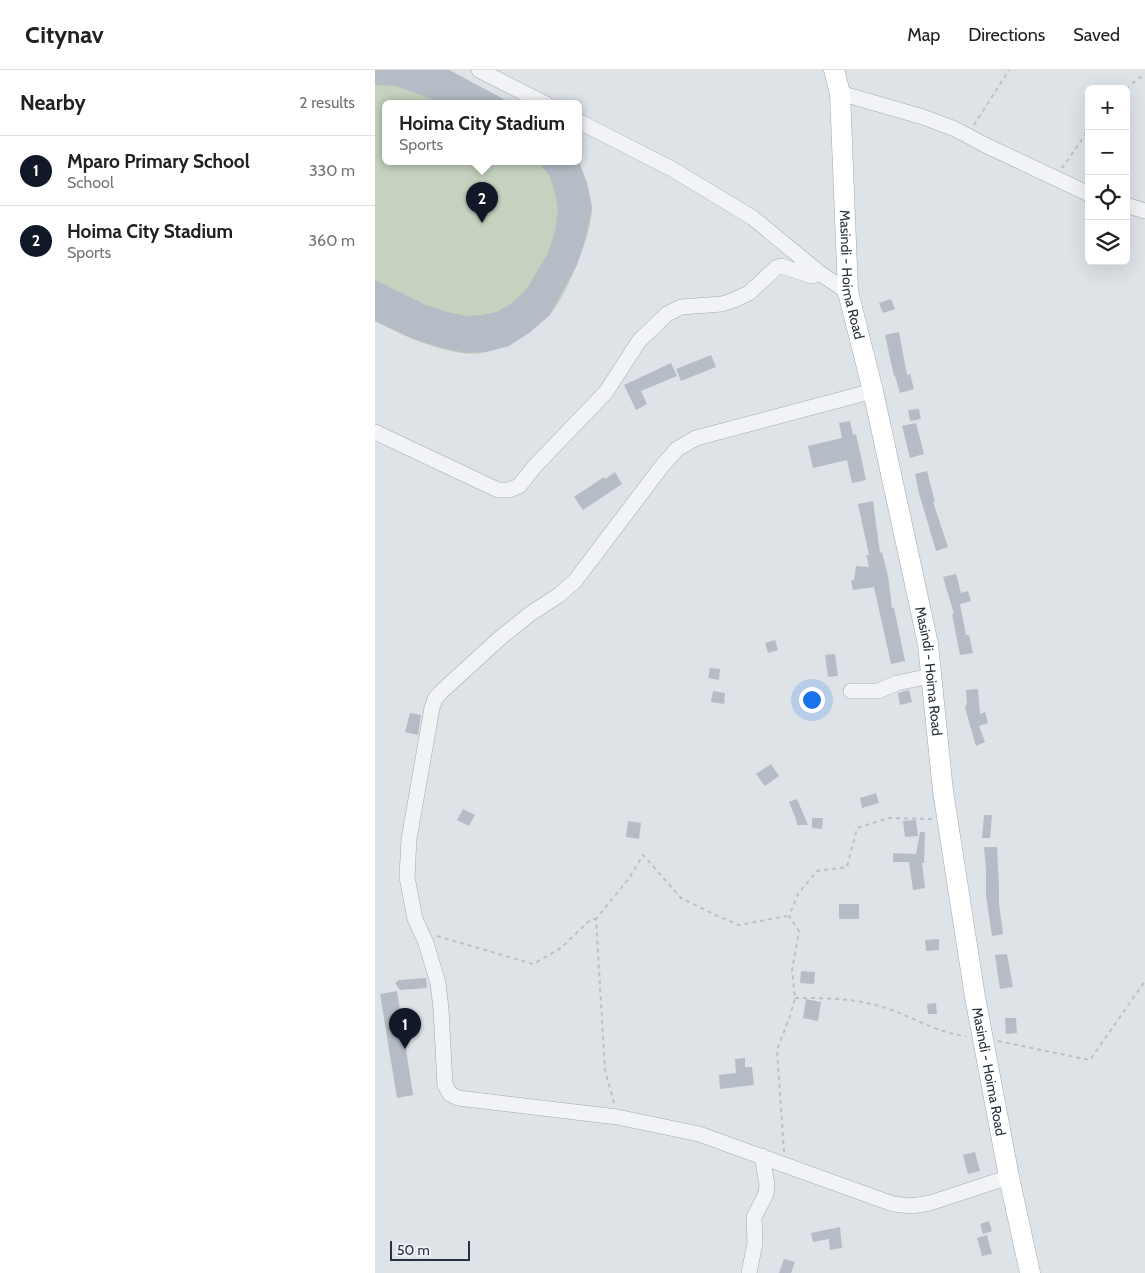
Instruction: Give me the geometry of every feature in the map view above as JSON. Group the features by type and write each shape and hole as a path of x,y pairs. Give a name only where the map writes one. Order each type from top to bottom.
{"main road":[{"name":"Masindi - Hoima Road","path":"834,70 840,93 848,292 873,391 928,644 947,816 975,997 1029,1273"}],"street":[{"path":"479,70 537,100"},
{"path":"840,93 923,117 1085,192"},
{"path":"582,123 672,169 753,218 821,274 848,292"},
{"path":"1130,206 1145,211"},
{"path":"375,432 498,490 509,490 519,486 535,466 606,392 639,341 667,314 681,307 723,304 734,300 749,293 776,268 781,266 812,276 821,274"},
{"path":"873,391 696,438 677,449 661,466 575,581 500,638 435,699 407,859 410,899 415,919 433,963 438,983 445,1085 450,1094 458,1098 617,1118 699,1134 893,1204 912,1206 930,1203 1009,1177"},
{"path":"851,691 878,691 897,683 931,676"},
{"path":"749,1273 755,1243 754,1217 766,1194 767,1185 762,1156"}],"path":[{"path":"967,136 1009,70"},
{"path":"1130,86 1145,75"},
{"path":"1055,167 1063,167 1088,130"},
{"path":"789,916 798,894 817,871 847,866 857,828 888,818 927,820 947,816"},
{"path":"617,1118 605,1070 596,919 630,877 643,855 681,898 715,915 739,925 789,916"},
{"path":"785,1164 779,1103 777,1050 791,1016 795,998 792,970 799,931 789,916"},
{"path":"421,931 533,964 561,948 591,919 596,919"},
{"path":"795,998 837,998 880,1006 951,1035 982,1038 1090,1060 1145,981"}],"green space":[{"path":"375,70 449,70 505,100 382,100 382,165 580,165 587,183 592,207 588,231 577,264 556,307 549,315 533,326 487,352 475,354 445,350 399,333 375,321"}],"building":[{"path":"375,70 449,70 505,100 434,100 396,86 375,85"},
{"path":"541,165 580,165 587,183 592,208 586,237 577,265 550,315 529,333 509,346 487,352 465,353 413,339 375,321 375,280 426,305 467,316 496,312 511,304 526,290 548,253 555,231 558,211 555,192 549,175"},
{"path":"891,299 895,309 883,313 879,303"},
{"path":"899,332 907,375 910,374 914,389 900,393 894,376 885,335"},
{"path":"711,355 716,367 681,381 676,369"},
{"path":"671,363 677,376 641,391 647,404 636,410 624,385"},
{"path":"919,409 921,419 910,421 908,410"},
{"path":"850,421 853,435 856,434 866,480 852,483 847,460 813,468 808,446 842,438 839,423"},
{"path":"916,423 924,454 910,458 902,426"},
{"path":"927,471 935,502 933,502 948,547 936,551 915,474"},
{"path":"615,472 622,484 583,510 574,497"},
{"path":"873,501 880,553 882,552 888,576 892,608 894,608 905,661 891,664 874,587 853,590 851,581 854,580 856,566 869,567 866,555 869,555 858,504"},
{"path":"956,574 961,593 968,591 971,601 960,604 966,635 969,635 973,653 960,655 952,614 954,614 943,577"},
{"path":"775,640 778,650 768,653 765,643"},
{"path":"835,654 838,676 828,677 825,655"},
{"path":"710,668 720,669 719,680 708,678"},
{"path":"978,689 980,714 985,712 988,723 979,726 985,742 976,746 965,708 967,703 966,690"},
{"path":"909,690 912,702 900,705 898,693"},
{"path":"713,691 725,693 724,704 711,702"},
{"path":"410,713 421,715 418,735 405,732"},
{"path":"771,764 779,776 765,786 756,774"},
{"path":"876,793 879,803 862,808 860,798"},
{"path":"797,799 808,825 797,825 789,802"},
{"path":"463,809 475,815 469,826 457,820"},
{"path":"984,815 992,815 990,838 982,838"},
{"path":"812,818 823,818 822,829 812,828"},
{"path":"916,820 918,836 905,837 903,821"},
{"path":"628,821 641,823 639,839 626,837"},
{"path":"920,832 925,832 924,863 922,863 925,888 913,890 909,862 893,862 893,853 916,854"},
{"path":"984,847 997,847 999,903 1003,934 992,936 986,896"},
{"path":"839,904 859,904 859,919 839,919"},
{"path":"939,939 939,950 926,951 925,940"},
{"path":"1007,954 1013,987 1000,989 995,955"},
{"path":"801,971 815,972 814,984 800,983"},
{"path":"426,978 427,988 400,990 395,983 399,980"},
{"path":"397,991 413,1095 397,1098 380,994"},
{"path":"806,999 821,1002 818,1021 803,1018"},
{"path":"936,1003 937,1014 928,1014 927,1004"},
{"path":"1005,1018 1016,1018 1017,1033 1006,1034"},
{"path":"745,1058 745,1067 752,1067 754,1085 720,1089 719,1075 736,1073 735,1059"},
{"path":"975,1152 980,1171 968,1174 963,1155"},
{"path":"989,1221 992,1231 983,1234 980,1224"},
{"path":"840,1227 842,1248 830,1250 829,1239 813,1242 811,1233"},
{"path":"987,1235 992,1254 982,1256 977,1238"},
{"path":"784,1259 795,1262 791,1273 779,1273"}],"place":[{"name":"Hoima City Stadium","path":"482,223"},
{"name":"Mparo Primary School","path":"405,1049"}]}
